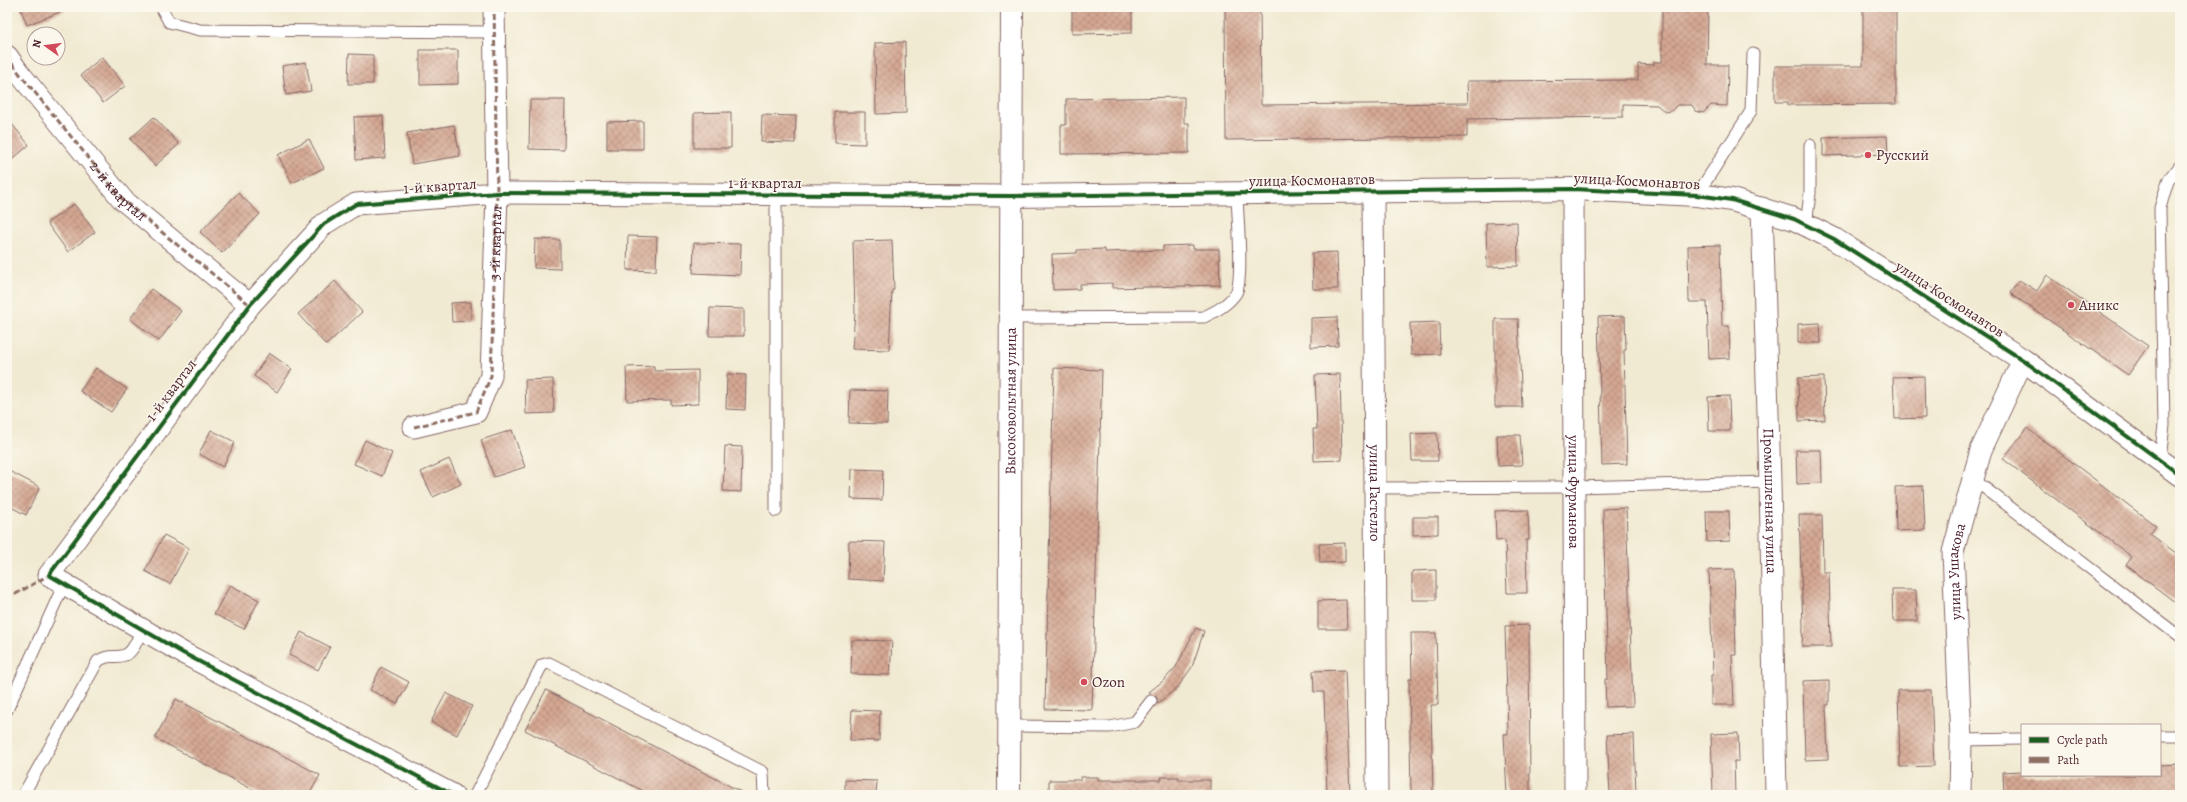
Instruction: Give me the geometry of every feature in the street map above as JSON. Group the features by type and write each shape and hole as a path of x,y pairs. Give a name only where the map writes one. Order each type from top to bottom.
{"street":[{"name":"3-й квартал","path":"414,427 476,412 492,376 497,193 494,7"},
{"name":"Высоковольтная улица","path":"1009,795 1012,7"},
{"name":"2-й квартал","path":"7,56 19,73 123,200 250,305"},
{"name":"улица Космонавтов","path":"1011,196 1573,189 1697,195 1732,200 1762,208 1834,239 2023,360 2180,475"},
{"name":"улица Фурманова","path":"1573,189 1575,795"},
{"name":"улица Гастелло","path":"1373,192 1377,795"},
{"name":"1-й квартал","path":"57,580 250,305 324,224 356,204 497,193 1011,196"},
{"name":"Промышленная улица","path":"1762,208 1770,482 1776,795"},
{"name":"улица Ушакова","path":"1960,795 1961,740 1953,552 1981,450 2023,360"},
{"path":"57,580 183,653 453,795"}],"lane":[{"path":"161,7 169,22 200,30 494,32"},
{"path":"1697,195 1751,111 1753,54"},
{"path":"1806,226 1810,193 1810,146"},
{"path":"2160,459 2164,425 2160,208 2168,181 2180,166"},
{"path":"1011,318 1204,317 1221,308 1236,292 1239,270 1237,193"},
{"path":"776,195 776,511"},
{"path":"1973,479 2180,637"},
{"path":"1375,488 1574,487 1770,482"},
{"path":"7,710 57,580"},
{"path":"23,795 98,661 107,655 125,655 132,650 142,630"},
{"path":"475,795 542,665 549,663 763,772 764,795"},
{"path":"1010,726 1110,727 1134,722 1151,701"},
{"path":"2161,736 2180,736"},
{"path":"1961,740 2021,739"}],"building":[{"path":"20,7 70,7 70,8 27,25"},
{"path":"1072,7 1115,7 1115,10 1132,10 1132,33 1072,34"},
{"path":"1225,7 1260,7 1261,105 1468,103 1467,81 1638,80 1638,64 1654,65 1654,62 1662,62 1662,7 1708,7 1707,65 1728,65 1727,106 1711,105 1703,113 1696,111 1692,105 1677,105 1671,111 1665,112 1657,105 1623,104 1623,117 1467,119 1467,137 1226,140"},
{"path":"1863,7 1896,7 1896,104 1788,105 1788,102 1775,102 1775,66 1863,66"},
{"path":"905,42 906,113 876,114 875,43"},
{"path":"420,50 458,50 458,84 420,85"},
{"path":"349,54 373,55 373,84 348,84"},
{"path":"102,57 125,86 103,103 81,75"},
{"path":"306,62 311,91 286,95 282,66"},
{"path":"1184,97 1184,123 1189,123 1189,153 1061,154 1061,125 1066,125 1066,99"},
{"path":"530,100 565,100 564,150 529,149"},
{"path":"731,112 731,148 694,148 694,113"},
{"path":"835,112 865,112 865,144 835,143"},
{"path":"762,115 796,116 795,143 761,142"},
{"path":"383,116 385,158 356,160 354,117"},
{"path":"154,117 179,144 155,166 130,139"},
{"path":"7,118 29,145 7,164"},
{"path":"643,121 643,149 607,149 607,122"},
{"path":"454,125 460,156 412,164 407,133"},
{"path":"1887,136 1888,154 1823,156 1823,138"},
{"path":"309,139 324,168 292,183 278,155"},
{"path":"238,193 260,214 222,253 200,232"},
{"path":"74,204 95,232 68,252 47,223"},
{"path":"1517,222 1518,266 1487,267 1486,223"},
{"path":"628,236 657,237 656,271 627,270"},
{"path":"535,239 560,240 560,269 534,268"},
{"path":"892,240 894,290 892,290 889,350 852,349 855,313 853,241"},
{"path":"694,243 741,244 740,275 693,273"},
{"path":"1193,245 1193,249 1219,249 1220,285 1112,288 1112,283 1080,284 1080,289 1053,290 1052,254 1077,253 1077,250 1105,249 1105,252 1163,250 1163,246"},
{"path":"1720,245 1722,326 1729,326 1730,358 1709,359 1707,302 1689,302 1688,246"},
{"path":"1337,252 1338,289 1313,289 1312,253"},
{"path":"2047,275 2148,346 2128,375 2010,293 2019,280 2037,291"},
{"path":"335,281 362,312 326,345 298,314"},
{"path":"151,289 181,311 159,341 130,319"},
{"path":"471,302 471,321 452,322 451,303"},
{"path":"710,308 744,309 744,336 709,336"},
{"path":"1625,316 1626,350 1624,350 1627,464 1602,465 1598,317"},
{"path":"1337,317 1338,346 1311,347 1311,318"},
{"path":"1495,319 1518,319 1522,407 1495,407"},
{"path":"1439,322 1440,354 1411,355 1410,323"},
{"path":"1820,323 1821,343 1798,343 1798,324"},
{"path":"269,353 292,369 277,392 254,376"},
{"path":"654,366 654,371 698,370 698,404 671,405 671,400 627,401 626,367"},
{"path":"96,368 127,389 111,412 80,391"},
{"path":"1054,368 1102,370 1092,710 1045,709"},
{"path":"727,374 746,375 745,410 726,409"},
{"path":"1340,374 1342,460 1314,461 1313,429 1317,429 1315,375"},
{"path":"1924,376 1925,418 1895,419 1893,377"},
{"path":"1824,377 1825,420 1799,421 1798,378"},
{"path":"553,379 554,413 526,414 525,380"},
{"path":"850,390 888,391 887,424 849,423"},
{"path":"1729,396 1730,431 1709,431 1708,397"},
{"path":"2027,428 2156,526 2150,534 2180,556 2180,606 2126,565 2132,557 2003,459"},
{"path":"211,430 235,442 223,467 199,454"},
{"path":"512,430 525,467 494,477 481,440"},
{"path":"1437,433 1438,461 1412,461 1411,434"},
{"path":"1497,435 1520,435 1522,465 1498,466"},
{"path":"365,440 392,453 382,476 354,464"},
{"path":"725,446 742,447 741,492 723,491"},
{"path":"1796,450 1821,450 1822,483 1797,484"},
{"path":"449,459 461,484 433,497 421,472"},
{"path":"852,469 883,470 882,500 851,499"},
{"path":"7,470 40,487 26,515 7,505"},
{"path":"1923,486 1925,530 1896,531 1895,487"},
{"path":"1626,508 1633,706 1606,707 1605,679 1608,679 1603,509"},
{"path":"1528,510 1529,540 1526,540 1527,593 1507,593 1505,540 1496,541 1495,511"},
{"path":"1706,511 1729,511 1730,541 1707,542"},
{"path":"1799,515 1822,515 1823,572 1829,572 1831,647 1802,647 1803,626"},
{"path":"1413,517 1438,517 1438,534 1413,535"},
{"path":"164,535 189,548 170,584 145,571"},
{"path":"849,541 885,542 883,581 848,579"},
{"path":"1345,543 1345,562 1320,563 1319,544"},
{"path":"1734,569 1736,655 1732,655 1734,705 1711,705 1711,675 1713,675 1709,570"},
{"path":"1436,570 1436,600 1412,600 1412,571"},
{"path":"230,585 259,600 244,629 214,614"},
{"path":"1892,590 1916,590 1917,621 1893,621"},
{"path":"1346,600 1347,629 1318,629 1318,601"},
{"path":"1529,625 1530,795 1507,795 1504,734 1508,734 1505,626"},
{"path":"1196,628 1204,631 1192,667 1178,687 1157,704 1157,698 1149,692 1163,681 1176,667"},
{"path":"301,632 330,647 318,670 289,655"},
{"path":"1411,633 1436,633 1438,705 1431,705 1433,795 1411,795 1409,679 1412,679"},
{"path":"852,640 892,641 890,675 851,674"},
{"path":"381,667 409,682 397,704 370,690"},
{"path":"1345,670 1350,795 1327,795 1324,692 1314,692 1313,671"},
{"path":"1829,680 1829,705 1826,705 1828,759 1805,760 1803,681"},
{"path":"546,690 747,795 651,795 525,730"},
{"path":"1898,690 1931,690 1934,766 1900,767"},
{"path":"446,693 472,706 457,735 431,722"},
{"path":"176,699 320,775 309,795 263,795 155,738"},
{"path":"852,710 880,711 879,741 850,740"},
{"path":"1738,733 1739,761 1734,761 1735,795 1713,795 1711,734"},
{"path":"1634,734 1636,795 1610,795 1607,735"},
{"path":"2180,764 2180,795 2004,795 2003,772 2021,771 2021,776 2161,776 2161,765"},
{"path":"1081,777 1098,777 1098,780 1162,780 1161,777 1179,777 1178,780 1210,780 1210,795 1049,795 1049,780 1081,780"},
{"path":"845,780 877,781 876,795 845,795"}],"marked path":[{"path":"414,427 476,412 491,376 497,193 494,7"},
{"path":"7,56 19,73 123,200 250,305"},
{"path":"7,599 49,575 51,572"}],"cycle path":[{"path":"453,795 183,653 49,575 250,305 324,224 356,204 497,193 1011,196 1573,189 1697,195 1732,200 1794,219 1834,239 2023,360 2180,475"}],"place":[{"name":"Русский","path":"1868,155"},
{"name":"Аникс","path":"2071,305"},
{"name":"Ozon","path":"1084,682"}]}
